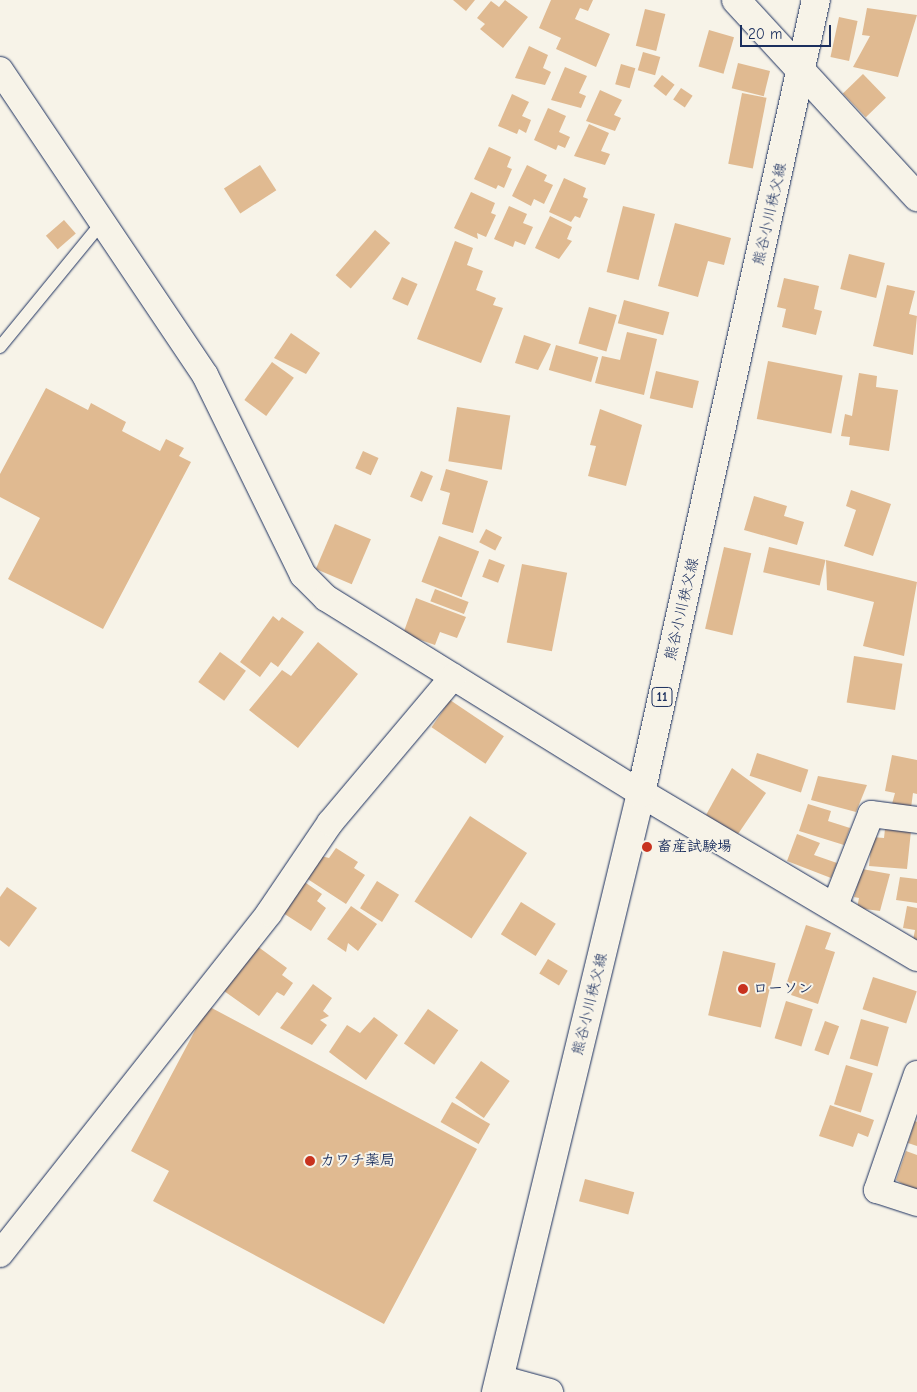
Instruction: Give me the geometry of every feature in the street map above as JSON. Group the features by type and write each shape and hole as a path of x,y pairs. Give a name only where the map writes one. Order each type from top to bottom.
{"main road":[{"path":"736,0 917,196"},
{"name":"熊谷小川秩父線","path":"498,1385 641,793 802,71 816,0"},
{"path":"641,793 917,957"}],"street":[{"path":"0,70 205,375 302,575 326,598 641,793"},
{"path":"0,1254 269,913 330,823 453,677"},
{"path":"834,908 871,814 917,820"},
{"path":"917,1074 877,1190 917,1203"},
{"path":"498,1385 550,1392"}],"lane":[{"path":"0,347 103,221"}],"building":[{"path":"453,0 475,0 466,11"},
{"path":"505,0 528,17 503,48 480,29 485,24 477,18 491,1 499,7"},
{"path":"551,0 593,0 588,11 580,8 575,19 610,34 596,67 556,49 561,38 539,28"},
{"path":"867,8 917,15 898,77 853,67 870,36 862,35"},
{"path":"645,9 665,14 656,51 636,46"},
{"path":"839,17 858,21 849,61 830,57"},
{"path":"709,30 734,37 724,74 699,67"},
{"path":"529,46 548,55 543,68 551,72 545,85 515,78"},
{"path":"643,52 660,57 655,75 638,70"},
{"path":"738,63 770,71 764,96 732,88"},
{"path":"621,64 635,68 630,88 615,84"},
{"path":"565,67 587,76 579,93 586,96 581,108 551,100"},
{"path":"863,74 886,98 866,117 843,93"},
{"path":"662,75 675,85 666,96 653,86"},
{"path":"681,88 693,96 685,107 673,100"},
{"path":"600,90 622,100 614,115 621,118 615,131 586,121"},
{"path":"742,93 767,98 753,168 728,164"},
{"path":"512,94 529,102 522,116 531,120 526,133 519,129 517,134 498,126"},
{"path":"548,108 566,116 559,132 570,137 565,148 558,145 556,150 534,140"},
{"path":"589,124 609,133 601,151 610,154 605,165 574,156"},
{"path":"489,147 511,157 507,167 512,169 504,188 498,185 496,189 474,179"},
{"path":"260,165 276,190 240,214 224,188"},
{"path":"527,165 547,175 544,181 553,185 544,204 534,199 531,206 512,196"},
{"path":"564,178 586,188 583,197 588,199 580,218 575,216 571,222 549,212"},
{"path":"471,192 495,203 491,213 496,215 486,237 477,233 478,239 454,228"},
{"path":"509,206 527,214 523,223 533,227 525,245 515,241 513,247 494,239"},
{"path":"623,206 655,214 639,280 607,272"},
{"path":"550,216 572,227 567,239 572,241 559,259 535,248"},
{"path":"64,220 76,234 58,249 46,236"},
{"path":"675,223 731,238 724,265 708,261 698,297 658,286"},
{"path":"375,230 390,243 351,288 336,275"},
{"path":"455,241 473,248 467,265 483,271 476,290 496,298 493,305 503,308 481,363 417,339"},
{"path":"849,254 885,263 876,298 840,289"},
{"path":"402,277 418,284 408,306 392,299"},
{"path":"784,278 819,286 814,309 822,311 816,335 782,327 786,309 777,307"},
{"path":"887,285 915,291 909,314 917,316 913,355 873,346"},
{"path":"624,300 669,312 663,335 618,323"},
{"path":"589,307 617,315 606,352 579,344"},
{"path":"627,332 657,339 644,395 595,383 602,356 620,360"},
{"path":"291,333 320,353 306,374 274,358"},
{"path":"524,335 551,344 538,370 515,363"},
{"path":"556,345 598,357 591,382 549,370"},
{"path":"768,361 843,376 831,433 757,419"},
{"path":"272,362 294,378 266,416 244,400"},
{"path":"656,371 699,381 693,408 650,398"},
{"path":"859,373 877,376 876,387 898,390 889,451 849,445 850,437 841,436 845,414 852,416"},
{"path":"46,388 88,410 91,403 126,422 122,431 160,451 166,439 184,448 179,456 191,462 103,629 8,579 40,518 0,497 0,474"},
{"path":"457,407 510,415 502,470 448,461"},
{"path":"600,409 642,425 626,486 588,476 596,446 590,445"},
{"path":"363,451 379,458 371,475 355,468"},
{"path":"446,469 488,481 473,533 442,524 450,493 440,490"},
{"path":"421,471 433,476 422,502 410,497"},
{"path":"851,490 891,504 873,556 844,546 856,510 846,506"},
{"path":"754,496 787,506 784,516 804,522 797,545 744,530"},
{"path":"335,524 371,539 352,584 316,569"},
{"path":"486,529 502,537 495,551 479,542"},
{"path":"439,536 479,551 462,597 421,582"},
{"path":"724,547 751,553 732,635 705,629"},
{"path":"769,547 826,560 820,585 763,572"},
{"path":"489,559 505,565 498,583 482,577"},
{"path":"826,560 917,582 904,656 863,646 874,602 827,590"},
{"path":"522,564 567,573 552,651 507,643"},
{"path":"435,589 469,602 464,614 430,601"},
{"path":"416,598 466,617 457,638 440,632 435,645 403,634"},
{"path":"273,616 279,621 282,617 304,632 278,667 271,662 260,677 240,662"},
{"path":"318,642 358,674 298,748 249,710 282,670 291,676"},
{"path":"220,652 246,671 224,701 198,682"},
{"path":"854,656 902,664 895,710 847,702"},
{"path":"450,700 504,736 485,764 432,727"},
{"path":"757,753 808,770 801,793 750,776"},
{"path":"892,755 917,760 917,794 913,793 911,808 892,804 895,793 885,791"},
{"path":"732,768 766,793 738,834 706,815"},
{"path":"818,776 867,785 856,812 811,800"},
{"path":"808,804 831,811 828,821 850,828 844,845 799,831"},
{"path":"470,816 527,853 471,939 414,902"},
{"path":"885,829 911,831 907,869 869,866 872,837 884,838"},
{"path":"797,834 820,843 814,855 837,863 831,878 787,861"},
{"path":"336,848 358,862 354,868 365,875 346,904 306,878 321,856 329,858"},
{"path":"862,869 890,874 880,911 857,908 859,898 854,897"},
{"path":"900,877 917,879 917,903 896,900"},
{"path":"303,881 322,894 317,901 326,908 311,931 283,913"},
{"path":"377,881 399,895 382,922 360,908"},
{"path":"7,887 37,908 9,947 0,940 0,897"},
{"path":"521,902 556,924 536,956 501,934"},
{"path":"351,906 377,924 358,951 348,943 346,952 327,939"},
{"path":"907,906 917,908 917,940 913,940 915,930 903,928"},
{"path":"806,925 831,933 825,949 835,952 818,1004 791,995 795,985 787,982"},
{"path":"257,946 287,968 282,975 293,983 284,996 277,992 259,1016 224,991"},
{"name":"ローソン","path":"723,951 776,963 761,1027 708,1015"},
{"path":"548,959 568,971 559,985 539,974"},
{"path":"873,977 917,991 906,1024 862,1009"},
{"path":"313,984 332,998 323,1011 329,1016 320,1020 327,1025 312,1045 280,1028"},
{"path":"786,1001 813,1009 801,1046 775,1038"},
{"name":"カワチ薬局","path":"208,1006 477,1149 384,1324 153,1201 169,1171 131,1151"},
{"path":"428,1009 458,1030 434,1065 404,1043"},
{"path":"374,1017 398,1035 366,1080 329,1052 347,1025 360,1033"},
{"path":"861,1019 889,1027 878,1066 850,1058"},
{"path":"825,1021 839,1026 828,1055 814,1050"},
{"path":"481,1061 510,1081 484,1118 455,1098"},
{"path":"846,1065 873,1073 861,1112 834,1104"},
{"path":"452,1102 490,1124 479,1144 441,1122"},
{"path":"830,1105 874,1120 868,1137 858,1133 853,1147 819,1136"},
{"path":"915,1121 917,1122 917,1146 908,1143"},
{"path":"906,1151 917,1155 917,1193 896,1180"},
{"path":"585,1179 634,1192 628,1214 579,1201"}],"place":[{"name":"畜産試験場","path":"647,847"},
{"name":"ローソン","path":"743,989"},
{"name":"カワチ薬局","path":"310,1161"}]}
